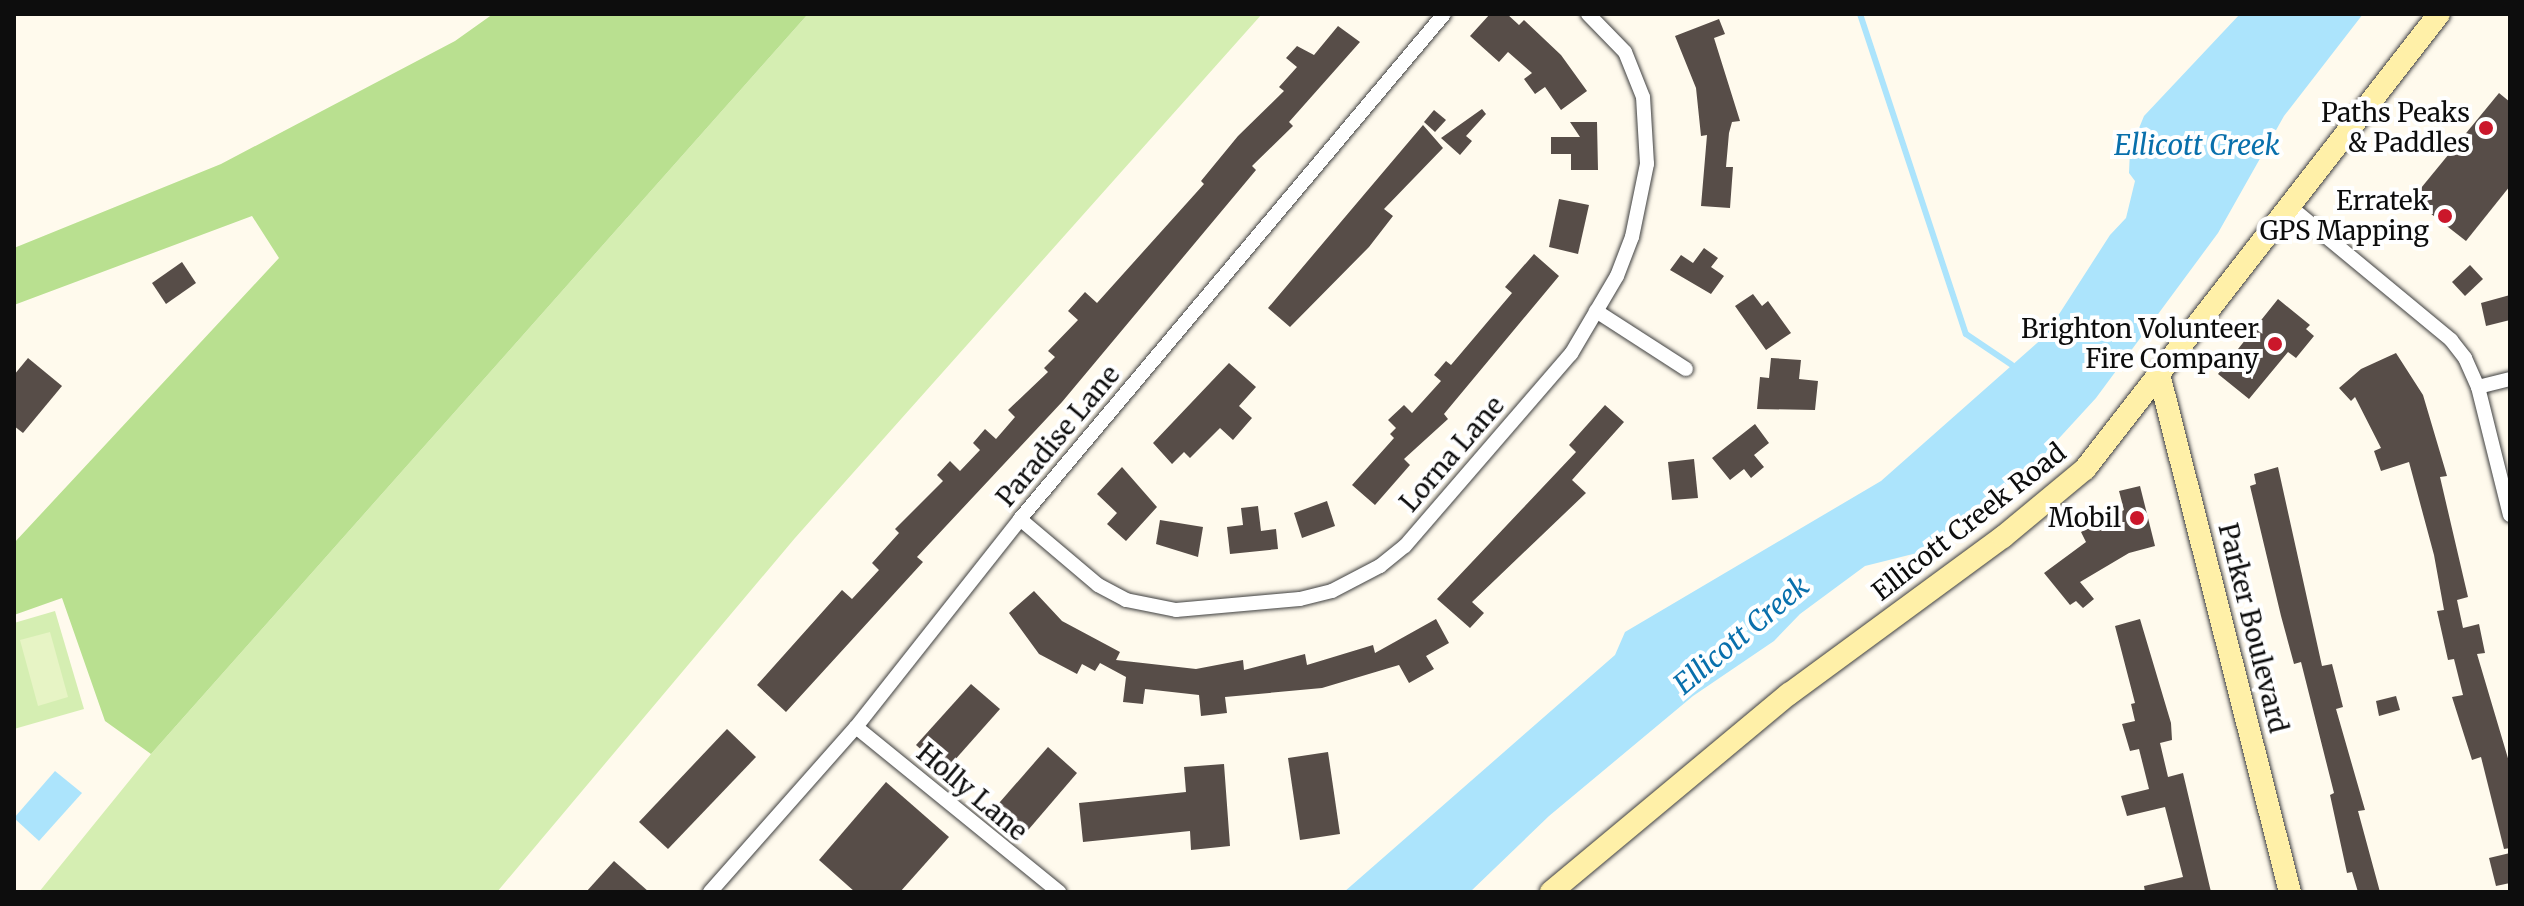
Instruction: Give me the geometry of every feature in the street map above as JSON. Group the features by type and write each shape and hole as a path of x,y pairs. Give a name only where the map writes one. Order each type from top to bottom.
{"street":[{"name":"Paradise Lane","path":"710,892 856,727 1020,519 1444,14"},
{"name":"Lorna Lane","path":"1020,519 1098,585 1153,608 1300,599 1332,591 1380,566 1405,546 1571,354 1632,237 1642,198 1647,131 1637,76 1616,41 1588,14"},
{"name":"Ellicott Creek Road","path":"1551,892 1789,694 2052,499 2109,442 2288,205 2439,14"},
{"path":"2288,205 2451,340 2478,387 2510,515"},
{"path":"1596,311 1686,369"},
{"name":"Parker Boulevard","path":"2160,378 2290,892"},
{"path":"2478,387 2510,379"},
{"name":"Holly Lane","path":"856,727 1059,892"}],"green space":[{"path":"493,14 808,14 151,754 105,721 62,598 14,615 14,543 279,258 252,216 14,305 14,248 221,164 455,41"},
{"path":"808,14 1262,14 795,538 497,892 39,892 151,754"},
{"path":"55,611 84,709 14,729 14,623"},
{"path":"50,632 68,697 38,706 20,640"}],"water":[{"name":"Ellicott Creek","path":"2240,14 2363,14 2284,116 2218,233 2096,398 2040,459 1917,553 1865,566 1800,614 1774,641 1693,696 1549,816 1470,892 1344,892 1615,655 1625,632 1881,481 2045,336 2110,235 2126,218 2135,181 2129,173 2130,150 2144,116"},
{"path":"55,771 82,793 39,841 14,818"}],"building":[{"path":"1490,14 1507,14 1519,25 1524,20 1561,55 1587,91 1561,110 1545,87 1535,94 1524,79 1532,73 1508,52 1499,62 1470,36"},
{"path":"1719,19 1725,34 1714,38 1740,121 1732,122 1729,133 1726,167 1733,167 1730,208 1701,206 1707,135 1701,136 1696,88 1675,36"},
{"path":"1338,26 1360,42 1289,122 1293,126 1252,166 1256,170 1062,402 917,557 923,562 786,712 757,685 842,590 852,599 879,570 872,563 899,533 895,529 943,481 937,475 950,461 960,471 980,450 973,443 985,429 996,439 1015,417 1008,410 1048,372 1044,368 1055,357 1048,351 1078,320 1068,311 1085,292 1097,303 1204,184 1201,181 1238,136 1284,91 1279,87 1297,67 1286,58 1297,46 1314,55"},
{"path":"2499,93 2510,102 2510,186 2466,241 2412,199"},
{"path":"1482,109 1486,114 1466,136 1472,141 1460,155 1441,138"},
{"path":"1434,110 1446,120 1435,132 1424,122"},
{"path":"1570,122 1597,122 1598,170 1571,170 1571,154 1551,154 1551,137 1580,137"},
{"path":"1423,125 1443,148 1384,209 1393,216 1369,247 1290,327 1268,308"},
{"path":"1559,199 1589,205 1578,254 1549,247"},
{"path":"1704,248 1718,258 1711,267 1724,276 1711,294 1670,270 1681,255 1693,263"},
{"path":"1534,254 1559,276 1444,414 1448,419 1404,459 1410,465 1375,505 1352,485 1394,438 1390,434 1396,428 1388,420 1404,405 1412,413 1441,381 1434,375 1446,361 1451,365 1512,293 1505,287"},
{"path":"182,262 196,283 166,304 152,283"},
{"path":"2470,265 2483,279 2465,296 2452,282"},
{"path":"1753,294 1762,306 1768,301 1791,333 1766,350 1735,306"},
{"path":"2510,295 2510,320 2486,326 2481,303"},
{"name":"Brighton Volunteer Fire Company","path":"2278,299 2310,325 2306,329 2314,336 2296,358 2288,352 2249,399 2218,374"},
{"path":"2396,353 2423,395 2447,476 2440,477 2468,597 2457,600 2463,628 2479,624 2485,653 2477,654 2510,765 2510,848 2504,849 2481,757 2472,760 2452,697 2463,695 2454,659 2448,660 2437,611 2444,610 2434,555 2409,462 2381,471 2374,451 2381,448 2355,397 2351,401 2339,388 2361,369"},
{"path":"28,358 62,386 23,433 14,426 14,375"},
{"path":"1771,358 1801,360 1799,379 1818,381 1815,410 1757,409 1760,377 1769,378"},
{"path":"1229,363 1256,387 1239,406 1252,418 1233,440 1220,428 1190,458 1184,452 1172,464 1153,443"},
{"path":"1605,405 1624,422 1572,480 1586,493 1472,602 1484,613 1470,628 1437,599 1576,452 1569,445"},
{"path":"1755,424 1769,443 1754,455 1764,467 1751,478 1744,469 1730,480 1712,458"},
{"path":"1694,459 1698,498 1672,500 1668,462"},
{"path":"1122,467 1157,507 1126,541 1107,524 1117,513 1097,494"},
{"path":"2278,467 2322,666 2332,664 2343,707 2336,709 2365,810 2358,811 2380,892 2358,892 2352,872 2347,873 2330,795 2334,793 2301,662 2294,664 2281,616 2250,486 2256,484 2254,474"},
{"path":"2140,486 2155,546 2129,553 2080,582 2094,599 2083,608 2076,601 2070,605 2044,573 2086,542 2081,532 2124,510 2119,491"},
{"path":"1327,501 1335,526 1302,538 1294,513"},
{"path":"1258,506 1261,531 1276,529 1278,549 1230,554 1227,527 1243,525 1241,508"},
{"path":"1160,520 1203,527 1198,557 1156,544"},
{"path":"1034,591 1062,621 1120,652 1116,660 1196,669 1243,660 1244,670 1305,654 1307,665 1373,645 1375,653 1436,619 1449,643 1426,656 1434,669 1409,683 1399,665 1322,688 1225,697 1227,713 1201,716 1199,695 1145,689 1143,704 1123,702 1126,677 1100,663 1095,671 1082,664 1077,674 1039,654 1009,613"},
{"path":"2140,619 2171,723 2172,740 2160,743 2168,777 2183,773 2211,892 2145,892 2144,886 2183,877 2165,807 2127,816 2121,796 2149,789 2139,749 2130,751 2122,724 2135,721 2131,704 2135,703 2115,626"},
{"path":"971,684 1000,709 945,771 916,745"},
{"path":"2396,696 2400,710 2379,716 2376,701"},
{"path":"727,729 756,757 668,849 639,822"},
{"path":"1048,747 1077,773 1023,836 993,810"},
{"path":"1328,752 1340,834 1300,840 1288,758"},
{"path":"1224,764 1230,846 1191,850 1190,831 1083,842 1079,803 1186,792 1184,767"},
{"path":"886,782 949,837 900,892 855,892 819,860"},
{"path":"2510,853 2510,883 2496,886 2489,858"},
{"path":"614,861 649,892 586,892"}],"waterway":[{"path":"1860,14 1966,334 2012,365"}],"place":[{"name":"Paths Peaks & Paddles","path":"2486,128"},
{"name":"Erratek GPS Mapping","path":"2445,216"},
{"name":"Brighton Volunteer Fire Company","path":"2275,344"},
{"name":"Mobil","path":"2137,518"}]}
